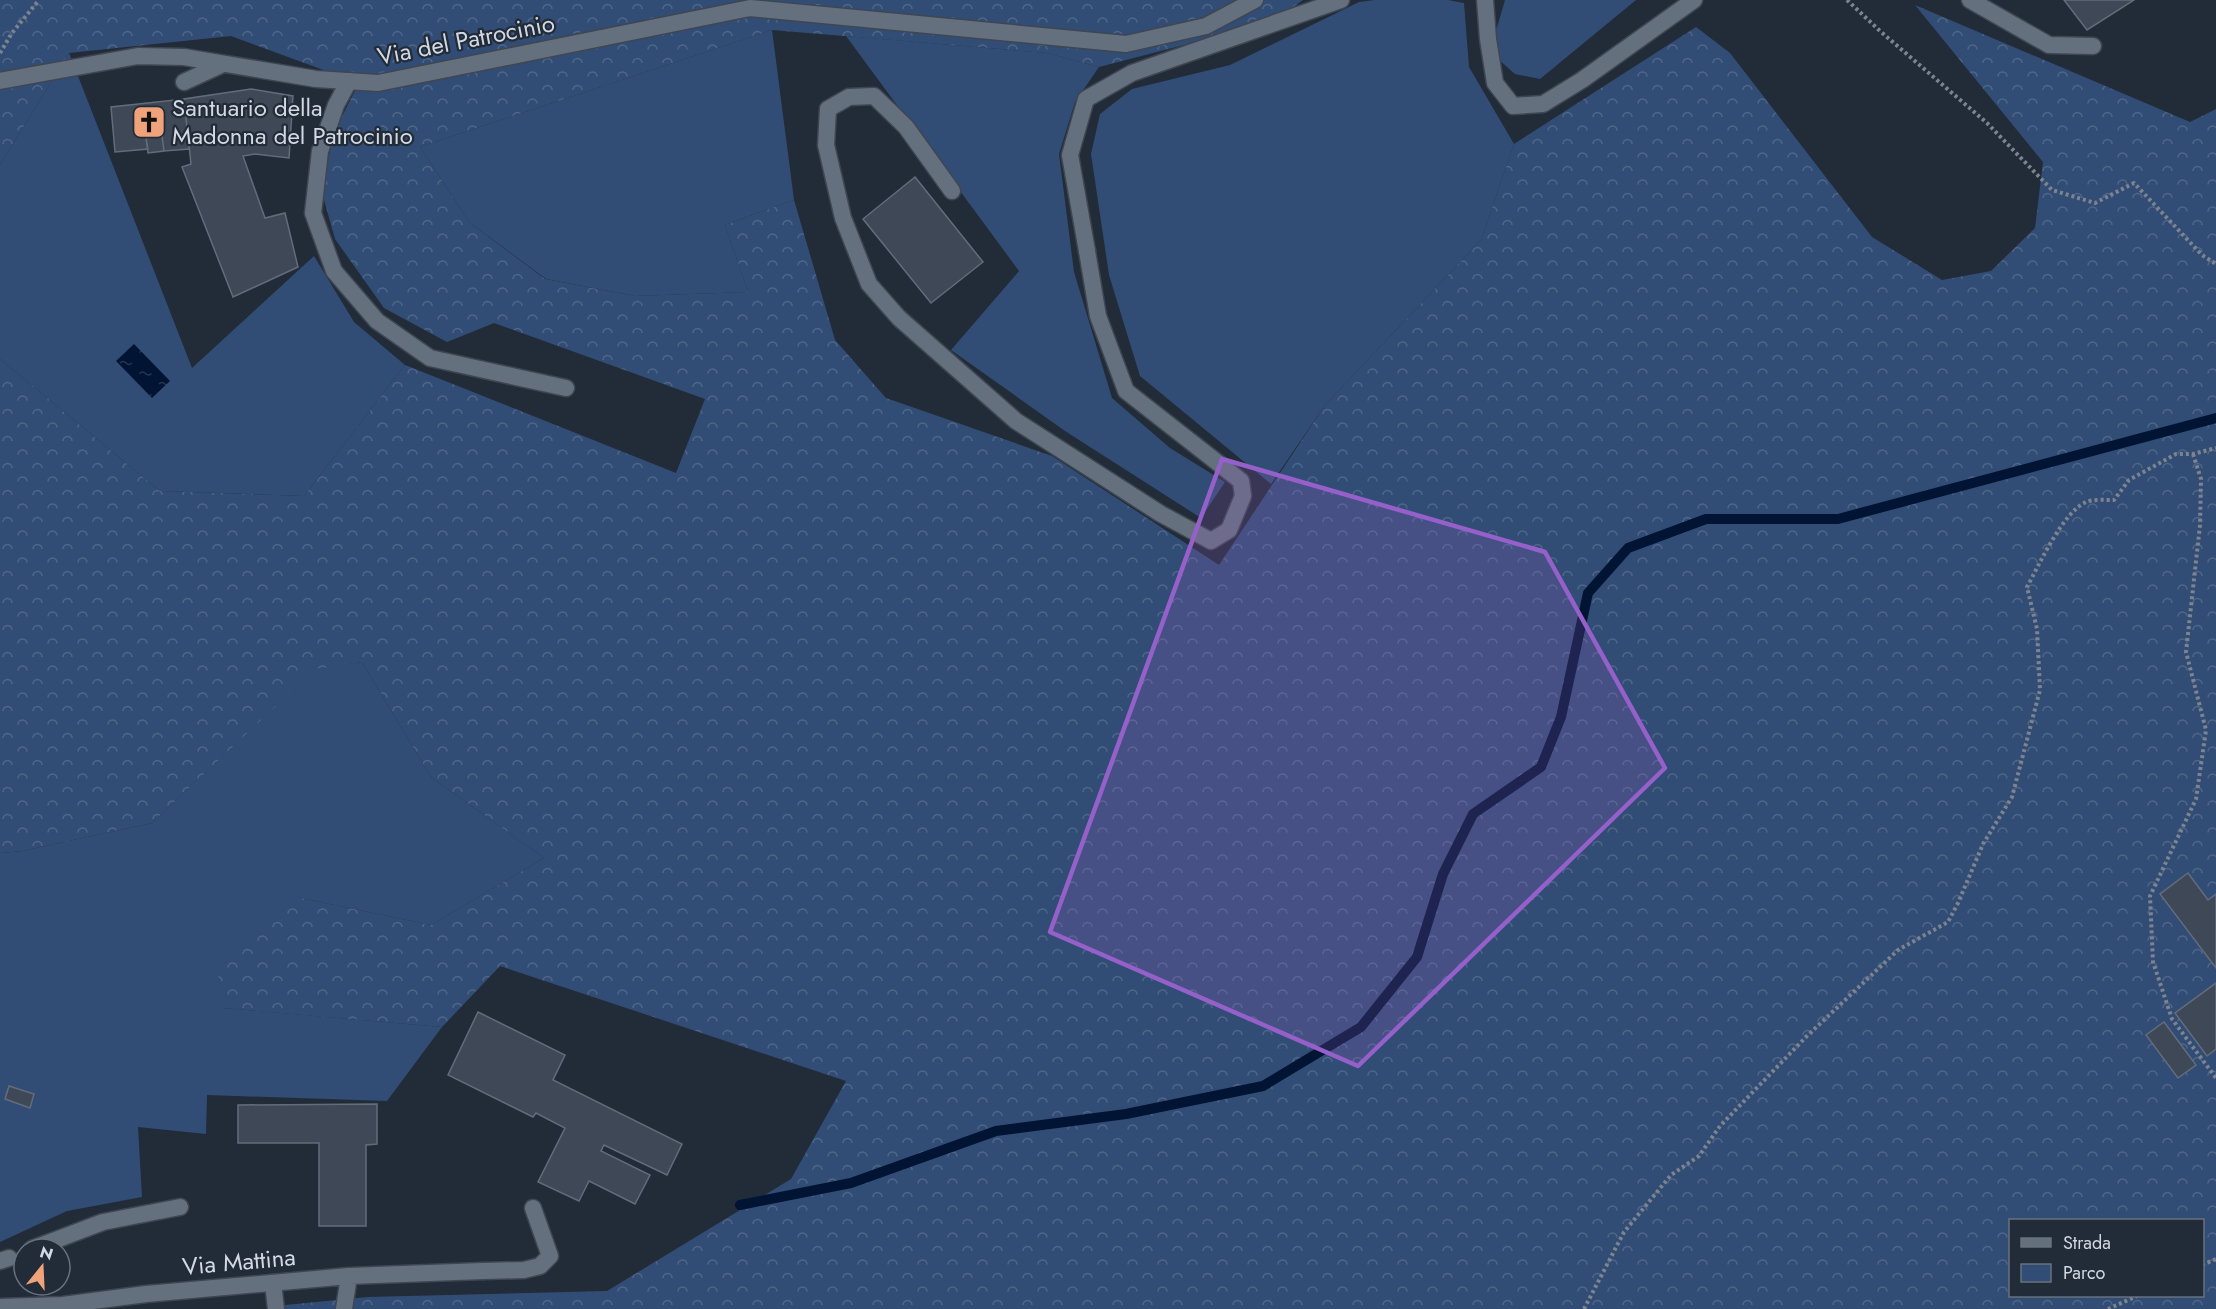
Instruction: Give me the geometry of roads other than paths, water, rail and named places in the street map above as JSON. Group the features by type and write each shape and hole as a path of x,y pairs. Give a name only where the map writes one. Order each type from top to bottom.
{"street":[{"name":"Via del Patrocinio","path":"0,81 138,56 184,57 316,79 378,83 750,8 1126,44 1206,26 1255,0"},
{"path":"952,191 906,128 874,96 849,97 828,109 826,146 843,218 869,284 899,318 1017,421 1161,514 1211,542 1229,530 1234,520 1243,496 1241,481 1126,391 1098,316 1070,155 1086,99 1132,73 1341,0"},
{"path":"1485,0 1495,83 1513,106 1543,104 1582,80 1694,0"},
{"path":"1970,0 2049,45 2093,46"},
{"path":"184,82 224,64"},
{"path":"349,81 336,105 320,151 313,213 334,271 377,321 430,358 566,388"},
{"path":"64,1237 103,1222 180,1207"},
{"name":"Via Mattina","path":"0,1307 82,1306 146,1294 349,1276 524,1270 540,1266 550,1256 533,1208"},
{"path":"344,1309 349,1276"},
{"path":"273,1283 276,1309"}],"water":[{"path":"134,344 170,381 152,398 116,361"}],"waterway":[{"path":"740,1205 851,1183 996,1131 1126,1114 1263,1086 1361,1027 1417,957 1443,874 1473,814 1541,767 1561,717 1588,593 1628,548 1706,519 1838,519 2216,418"}],"place":[{"name":"Santuario della Madonna del Patrocinio","path":"149,122"}]}
